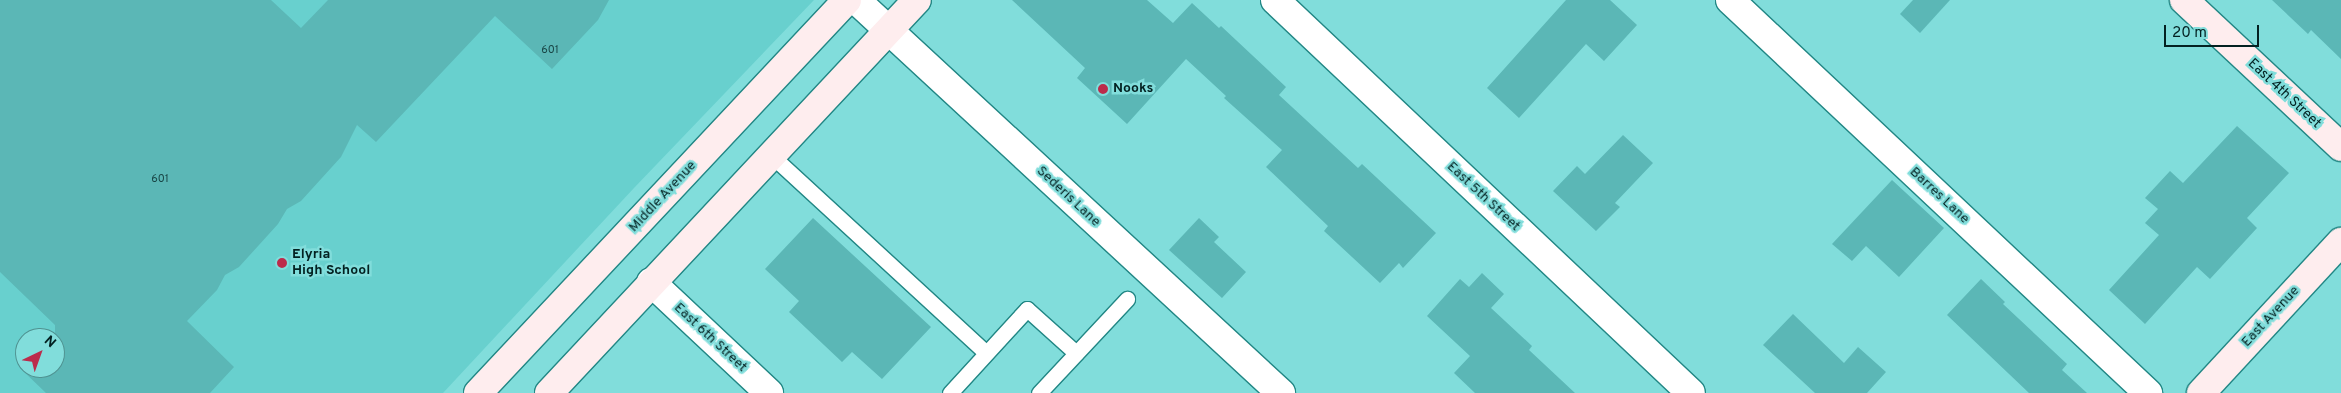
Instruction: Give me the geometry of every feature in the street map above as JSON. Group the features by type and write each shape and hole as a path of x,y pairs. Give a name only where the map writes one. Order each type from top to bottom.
{"main road":[{"name":"Middle Avenue","path":"478,393 847,0"},
{"path":"549,393 916,0"},
{"name":"East 4th Street","path":"2184,0 2341,147"},
{"name":"East Avenue","path":"2201,393 2341,242"}],"street":[{"name":"Sederis Lane","path":"856,0 1281,393"},
{"name":"East 5th Street","path":"1275,0 1691,393"},
{"name":"Barres Lane","path":"1730,0 2148,393"},
{"name":"East 6th Street","path":"651,282 769,393"}],"lane":[{"path":"771,155 986,353"},
{"path":"1039,393 1127,298"},
{"path":"950,393 1027,309 1076,353"}],"shaded area":[{"name":"Elyria High School","path":"0,0 814,0 634,188 443,393 0,393"}],"building":[{"path":"0,0 271,0 301,28 328,0 609,0 598,20 552,69 495,16 376,142 357,125 341,157 301,201 287,209 278,224 239,267 225,275 217,290 187,321 234,367 210,393 46,393 30,378 65,378 65,328 55,328 55,325 0,272"},
{"path":"1012,0 1147,0 1173,23 1192,3 1219,28 1221,26 1286,87 1279,95 1358,168 1362,164 1436,233 1403,268 1399,263 1380,283 1324,231 1328,226 1266,167 1282,150 1224,98 1226,96 1186,59 1127,124 1077,78 1085,68"},
{"path":"1566,0 1610,0 1637,25 1604,61 1586,44 1519,118 1487,88"},
{"path":"1913,0 1950,0 1920,33 1900,14"},
{"path":"2272,0 2341,0 2341,59 2311,30 2308,34"},
{"path":"2237,126 2289,173 2247,218 2257,228 2210,279 2197,267 2145,324 2109,290 2159,235 2145,223 2158,209 2145,198 2170,171 2183,183"},
{"path":"1623,135 1653,163 1615,203 1620,207 1596,231 1553,191 1577,166 1585,174"},
{"path":"1892,180 1944,228 1899,277 1866,246 1852,261 1832,244"},
{"path":"813,218 931,327 882,379 852,352 842,362 789,312 799,301 765,269"},
{"path":"1199,218 1219,237 1214,242 1246,272 1222,298 1169,250"},
{"path":"1482,273 1504,294 1491,308 1532,346 1529,350 1575,393 1475,393 1454,373 1470,356 1427,316 1460,279 1469,287"},
{"path":"1981,279 2005,302 2003,304 2067,364 2062,370 2087,393 2029,393 1947,315"},
{"path":"1793,314 1844,363 1858,347 1886,372 1867,393 1815,393 1763,345"}],"place":[{"name":"Nooks","path":"1103,89"},
{"name":"Elyria High School","path":"282,263"}]}
